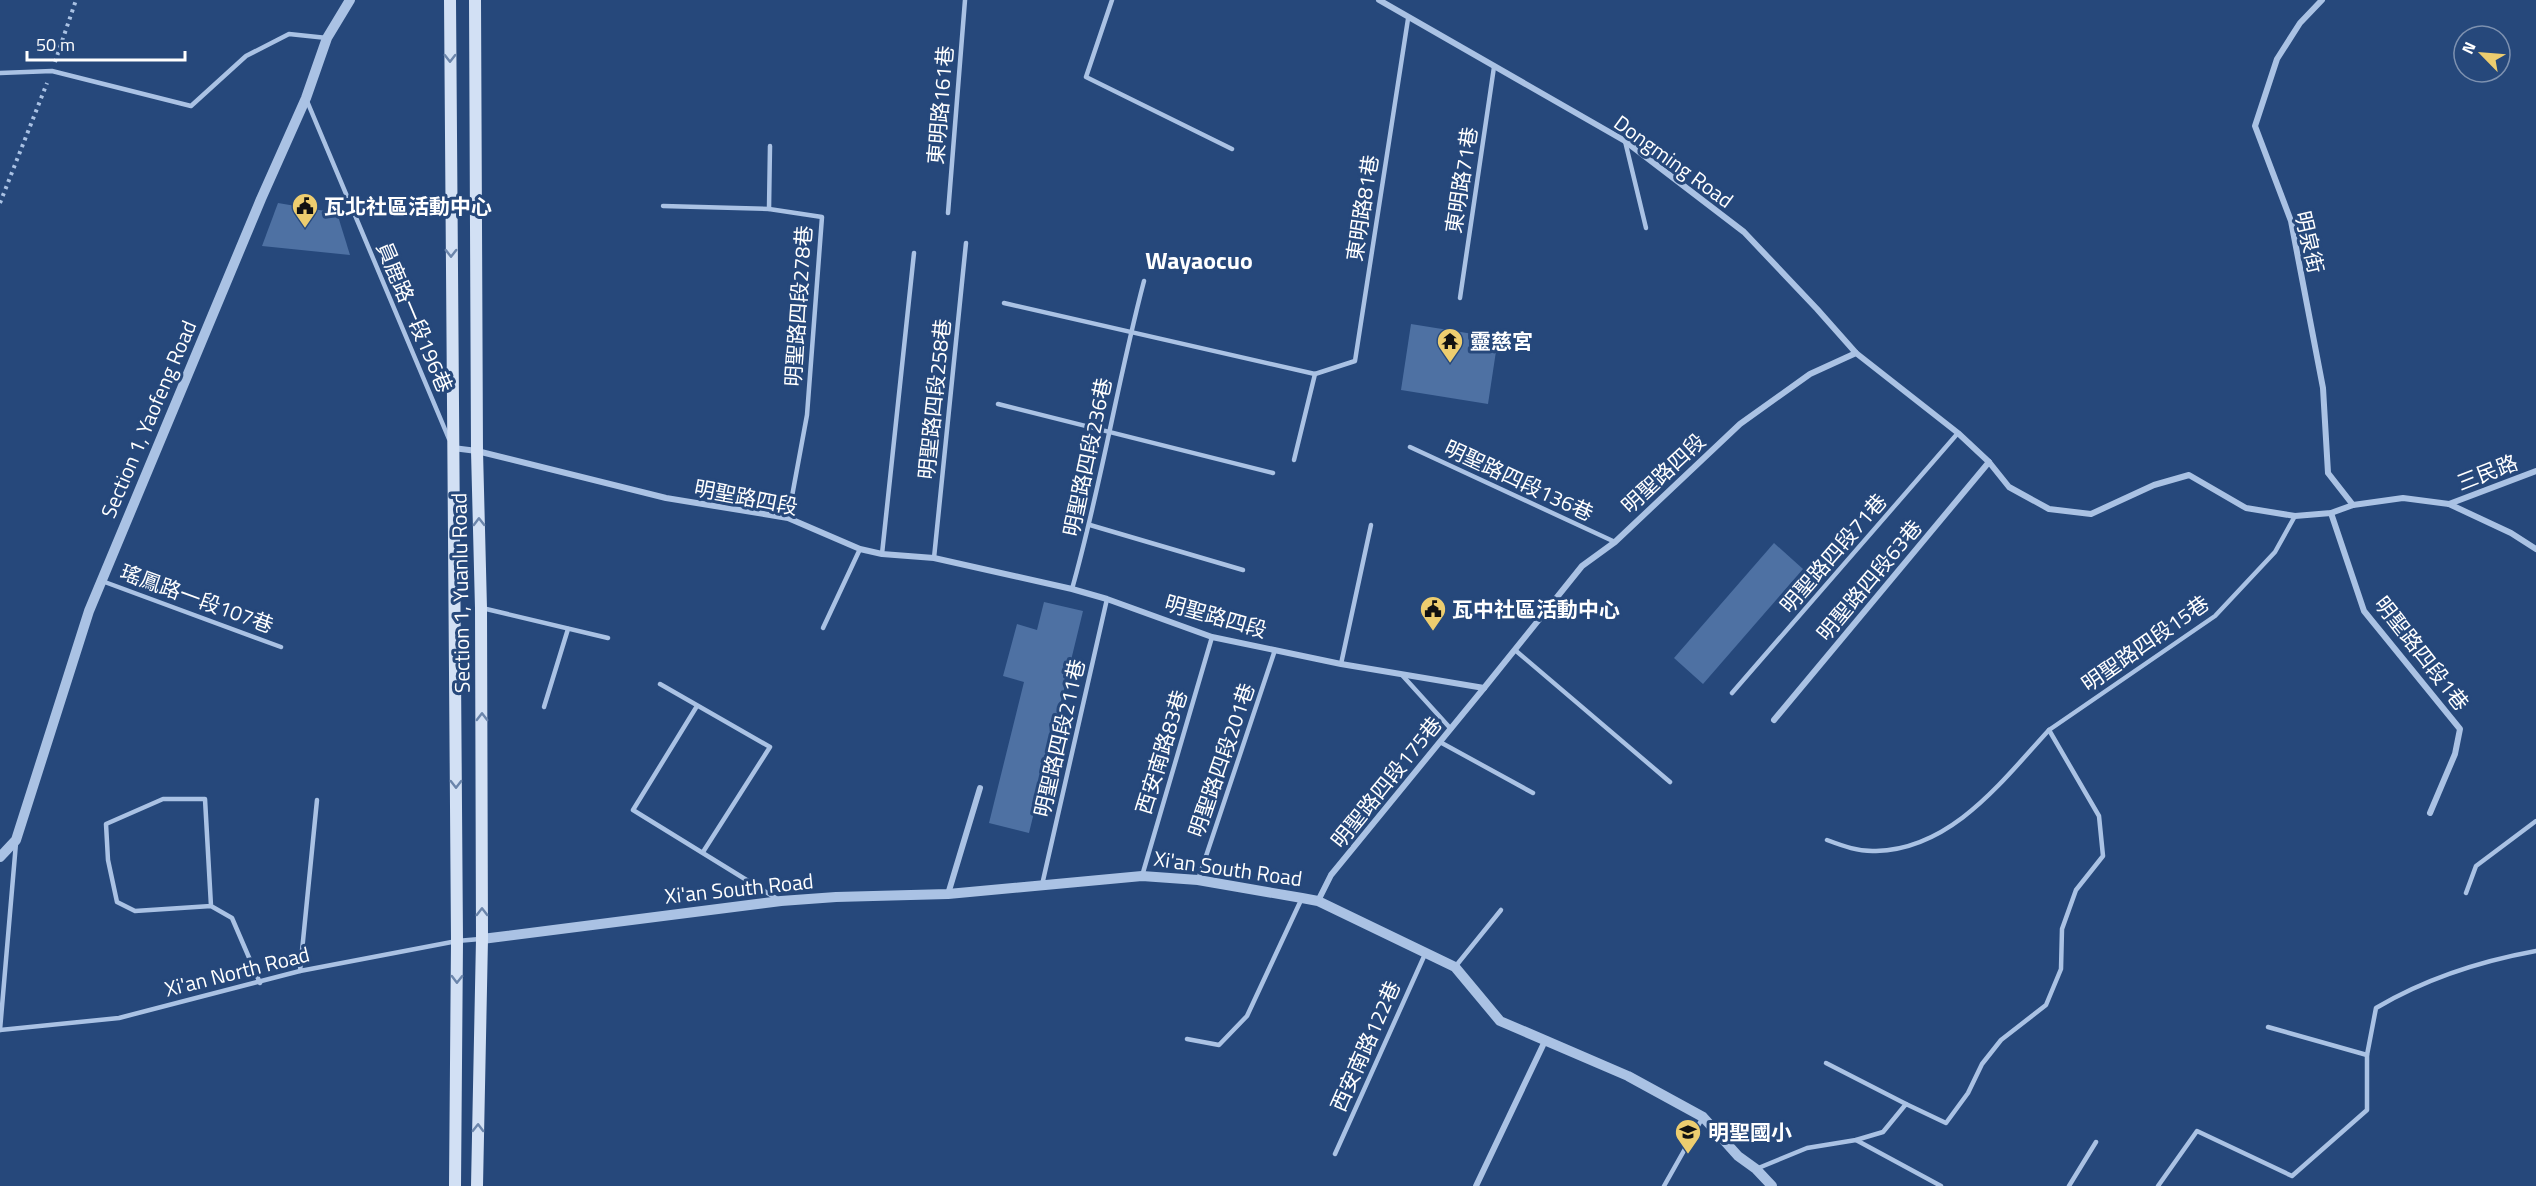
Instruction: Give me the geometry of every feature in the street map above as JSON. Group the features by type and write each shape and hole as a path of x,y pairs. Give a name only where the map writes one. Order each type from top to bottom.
{"main road":[{"name":"Section 1, Yuanlu Road","path":"450,0 457,941 455,1186"},
{"name":"Section 1, Yuanlu Road","path":"475,0 482,939 477,1186"}],"street":[{"name":"Section 1, Yaofeng Road","path":"0,857 16,840 89,611 306,98 327,38 350,0"},
{"name":"Dongming Road","path":"1379,0 1408,19 1625,141 1744,232 1856,353 1958,433 1989,462 2009,487 2049,509 2091,514 2154,485 2189,475 2246,508 2295,516"},
{"name":"明泉街","path":"2322,0 2300,23 2277,59 2254,126 2291,221 2323,388 2328,474 2353,504"},
{"name":"明聖路四段","path":"453,448 477,451 666,498 788,518 860,549 882,554 934,558 1072,589 1107,599 1212,637 1341,664 1484,688 1582,566 1615,542 1740,424 1810,374 1856,353"},
{"name":"明聖路四段63巷","path":"1774,720 1989,462"},
{"name":"三民路","path":"2449,504 2536,471"},
{"path":"2295,516 2331,513 2353,504 2403,498 2449,504 2511,533 2536,549"},
{"name":"明聖路四段1巷","path":"2331,513 2364,611 2460,729 2455,754 2430,813"},
{"name":"明聖路四段175巷","path":"1318,901 1331,875 1484,688"},
{"path":"948,894 980,788"},
{"name":"Xi'an South Road","path":"482,939 781,901 948,894 1142,876 1198,880 1318,901 1455,967 1500,1021 1628,1076 1703,1117 1738,1156 1772,1186"},
{"path":"1476,1186 1545,1041"}],"lane":[{"name":"東明路161巷","path":"948,213 965,0"},
{"path":"1112,0 1086,77 1232,149"},
{"name":"東明路81巷","path":"1315,374 1355,362 1408,19"},
{"path":"0,73 51,71 191,106 246,56 289,34 327,38"},
{"name":"東明路71巷","path":"1460,298 1494,67"},
{"name":"員鹿路一段196巷","path":"306,98 453,448"},
{"path":"1625,141 1646,228"},
{"path":"769,209 770,146"},
{"name":"明聖路四段278巷","path":"663,206 769,209 822,217 807,416 788,518"},
{"name":"明聖路四段258巷","path":"934,558 966,243"},
{"path":"882,554 914,253"},
{"name":"明聖路四段236巷","path":"1072,589 1090,525 1131,330 1144,281"},
{"path":"1004,303 1131,330 1315,374 1294,460"},
{"path":"998,404 1273,473"},
{"name":"明聖路四段71巷","path":"1732,693 1958,433"},
{"name":"明聖路四段136巷","path":"1410,447 1615,542"},
{"name":"明聖路四段15巷","path":"1827,840 1854,849 1877,851 1905,846 1932,836 1961,818 1988,796 2049,730 2215,616 2275,552 2295,516"},
{"path":"1090,525 1243,570"},
{"path":"1341,664 1371,525"},
{"path":"823,628 860,549"},
{"name":"瑤鳳路一段107巷","path":"102,581 281,647"},
{"name":"明聖路四段211巷","path":"1042,885 1107,599"},
{"path":"481,608 608,638"},
{"path":"544,707 568,629"},
{"name":"西安南路83巷","path":"1142,876 1212,637"},
{"name":"明聖路四段201巷","path":"1198,880 1275,650"},
{"path":"1515,650 1670,782"},
{"path":"1402,675 1451,729"},
{"path":"660,684 770,747 703,852"},
{"path":"697,706 633,810 781,901"},
{"path":"1826,1063 1946,1123 1968,1093 1982,1064 2001,1040 2046,1005 2061,969 2062,929 2076,890 2103,856 2099,816 2049,730"},
{"path":"1440,742 1533,793"},
{"path":"211,906 205,799 163,799 106,824 108,860 117,902 135,911 211,906 232,918 261,983"},
{"path":"300,971 317,800"},
{"path":"2466,893 2476,866 2536,821"},
{"path":"0,1030 16,840"},
{"path":"1187,1039 1219,1045 1247,1016 1302,898"},
{"path":"1455,967 1501,910"},
{"name":"Xi'an North Road","path":"0,1030 119,1018 261,983 300,971 457,941 482,939"},
{"path":"2167,1186 2160,1184 2197,1131 2292,1176 2367,1110 2367,1055 2376,1008 2402,992 2493,959 2536,951"},
{"name":"西安南路122巷","path":"1335,1154 1426,952"},
{"path":"2268,1027 2367,1055"},
{"path":"1756,1170 1807,1148 1856,1140 1883,1132 1906,1104"},
{"path":"1664,1186 1703,1117"},
{"path":"1856,1140 1941,1186"},
{"path":"2069,1186 2096,1142"}],"path":[{"path":"0,203 76,0"}],"building":[{"name":"瓦北社區活動中心","path":"278,203 337,213 350,255 262,246"},
{"name":"靈慈宮","path":"1411,324 1498,338 1488,404 1401,390"},
{"path":"1774,543 1803,569 1703,684 1674,658"},
{"path":"1044,602 1083,611 1029,833 989,823 1024,682 1003,676 1017,624 1037,630"}],"place":[{"name":"瓦北社區活動中心","path":"305,229"},
{"name":"靈慈宮","path":"1450,364"},
{"name":"瓦中社區活動中心","path":"1433,632"},
{"name":"明聖國小","path":"1688,1155"}],"district":[{"name":"Wayaocuo","path":"1199,260"}]}
